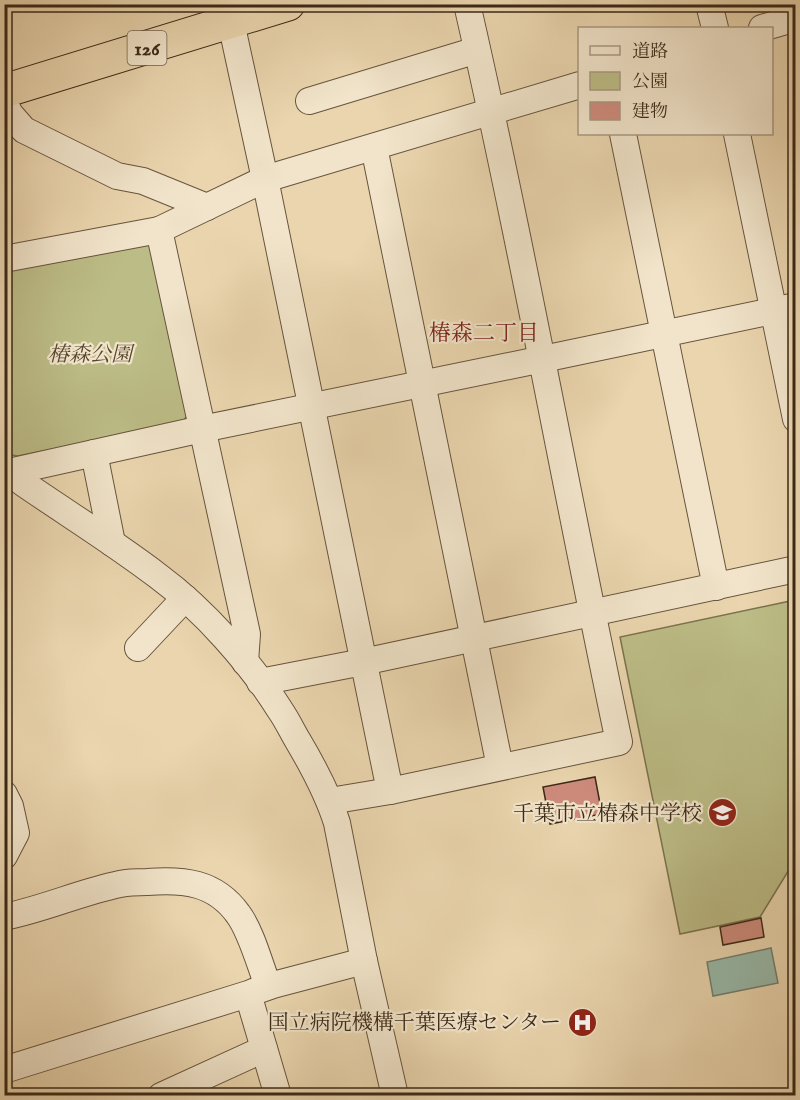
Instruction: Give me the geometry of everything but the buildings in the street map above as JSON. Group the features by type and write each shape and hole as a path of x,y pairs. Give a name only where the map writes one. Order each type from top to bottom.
{"highway":[{"name":"126","path":"4,72 230,9 288,4"},
{"name":"126","path":"4,91 230,9"}],"street":[{"path":"330,801 390,791 619,742 543,359 467,4"},
{"path":"710,4 715,27"},
{"path":"230,9 390,791"},
{"path":"765,27 795,18"},
{"path":"309,101 477,50"},
{"path":"4,258 159,230 265,179 578,85"},
{"path":"4,102 10,114 24,130 117,176 143,181 207,207"},
{"path":"623,135 716,587"},
{"path":"737,135 785,308 795,419"},
{"path":"374,147 472,639 500,767"},
{"path":"159,230 248,634 253,672"},
{"path":"6,472 785,308"},
{"path":"94,453 112,543"},
{"path":"6,472 159,576 185,598 216,629 253,672 280,709 317,774 330,801 337,823 364,961 395,1095"},
{"path":"253,672 363,662 795,569"},
{"path":"138,648 185,598"},
{"path":"4,794 10,806 16,833 4,856"},
{"path":"4,917 121,884 170,880 196,884 213,891 231,906 245,926 258,990 264,1049 274,1094"},
{"path":"4,1070 258,990 364,961"},
{"path":"161,1095 264,1049"}],"green space":[{"name":"椿森公園","path":"140,237 155,246 189,413 182,423 18,456 11,455 5,450 4,265"},
{"name":"千葉市立椿森中学校","path":"795,600 795,860 760,917 680,934 620,637"}],"shaded area":[{"path":"771,948 778,983 713,996 707,962"}],"place":[{"name":"千葉市立椿森中学校","path":"723,813"},
{"name":"国立病院機構千葉医療センター","path":"582,1022"}],"district":[{"name":"椿森二丁目","path":"484,332"}]}
